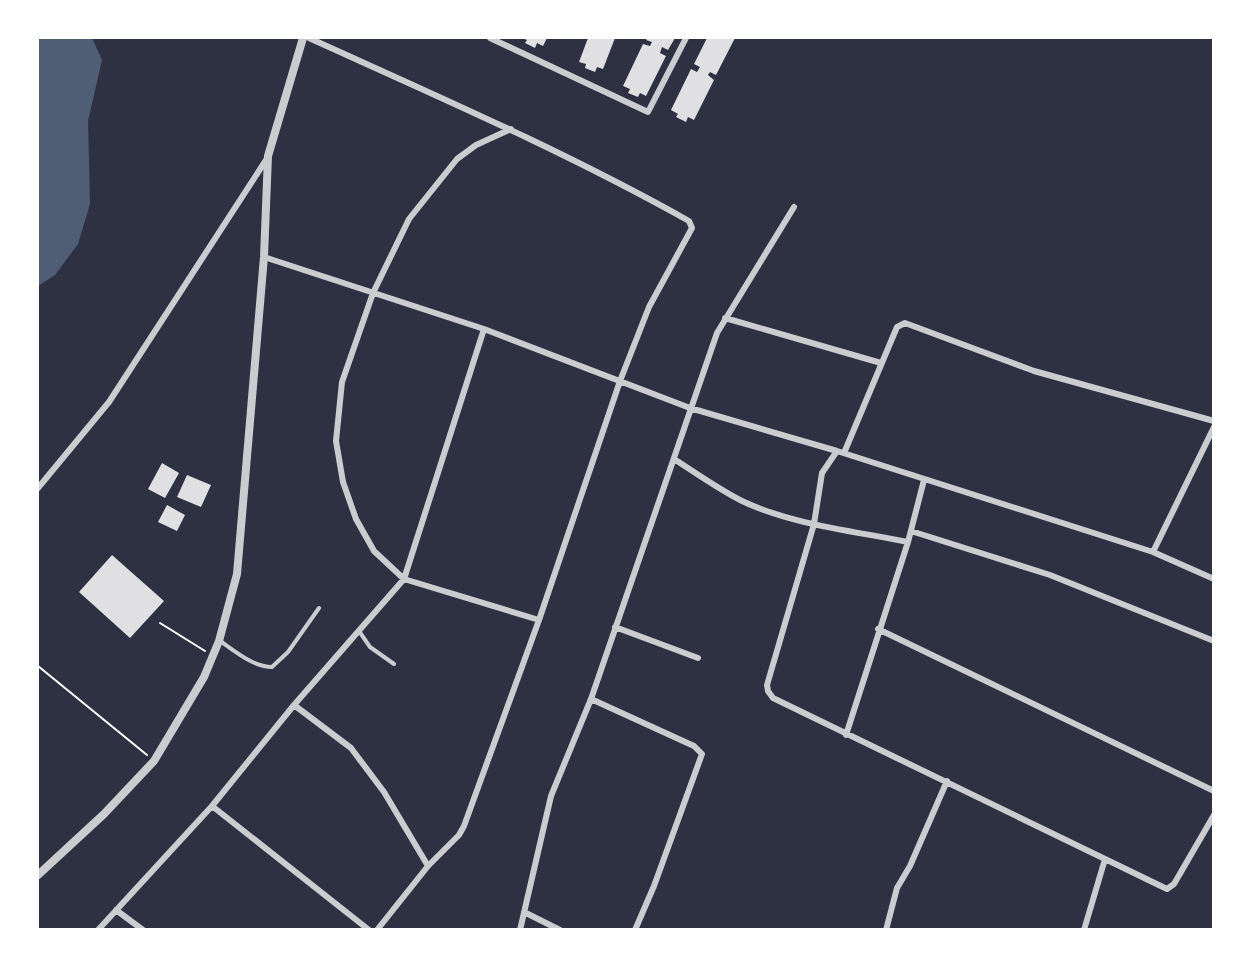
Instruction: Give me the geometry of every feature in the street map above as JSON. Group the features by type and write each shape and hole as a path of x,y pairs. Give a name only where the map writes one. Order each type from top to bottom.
{"street":[{"path":"38,875 96,822 154,760 204,677 219,641 237,574 264,257 268,156 303,38"},
{"path":"309,38 512,129 619,182 691,223 690,231 649,307 620,381 539,620 464,826 459,835 428,866 377,930"},
{"path":"490,38 648,112 686,38"},
{"path":"512,129 477,145 458,159 410,219 373,293 342,382 336,441 343,482 356,519 374,550 404,579 539,620"},
{"path":"38,488 109,402 268,156"},
{"path":"520,930 551,796 591,699 717,333 794,207"},
{"path":"264,257 484,329 690,408 840,452 1153,552 1214,579"},
{"path":"725,318 881,363"},
{"path":"1214,421 1034,371 905,323 897,327 840,452 822,473 814,524 767,685 768,691 780,702 1154,884 1171,888 1214,815"},
{"path":"98,930 212,806 294,705 404,579 484,329"},
{"path":"1153,552 1214,427"},
{"path":"674,459 742,501 814,524 909,542"},
{"path":"846,735 878,629 909,542 924,480"},
{"path":"911,531 1050,575 1214,641"},
{"path":"615,627 698,658"},
{"path":"878,629 1214,791"},
{"path":"591,699 694,746 702,754 654,886 634,930"},
{"path":"294,705 351,748 384,792 428,866"},
{"path":"886,930 897,888 910,866 946,781"},
{"path":"212,806 369,930"},
{"path":"1084,930 1105,859"},
{"path":"116,910 143,930"},
{"path":"524,912 560,930"}],"lane":[{"path":"219,641 264,667 272,667 288,652 319,608"},
{"path":"358,631 370,646 394,664"}],"path":[{"path":"160,623 213,655"},
{"path":"38,666 154,760"}],"water":[{"path":"38,38 92,38 102,60 88,121 90,204 78,244 55,275 38,286"}],"building":[{"path":"522,38 547,38 543,46 537,43 535,48 525,43 527,40"},
{"path":"588,38 615,38 603,69 597,67 595,72 585,68 586,64 579,62"},
{"path":"647,38 675,38 668,50 662,47 660,53 666,56 646,96 640,93 638,97 628,93 630,89 623,86 643,44 650,46 652,42 646,40"},
{"path":"707,38 735,38 716,75 710,72 708,75 714,80 694,120 688,117 686,122 676,117 678,114 671,110 691,69 697,72 700,67 694,64"},
{"path":"162,463 179,473 165,498 148,489"},
{"path":"187,475 211,485 201,507 177,497"},
{"path":"167,505 185,515 177,531 158,522"},
{"path":"112,555 164,601 130,638 79,592"}]}
